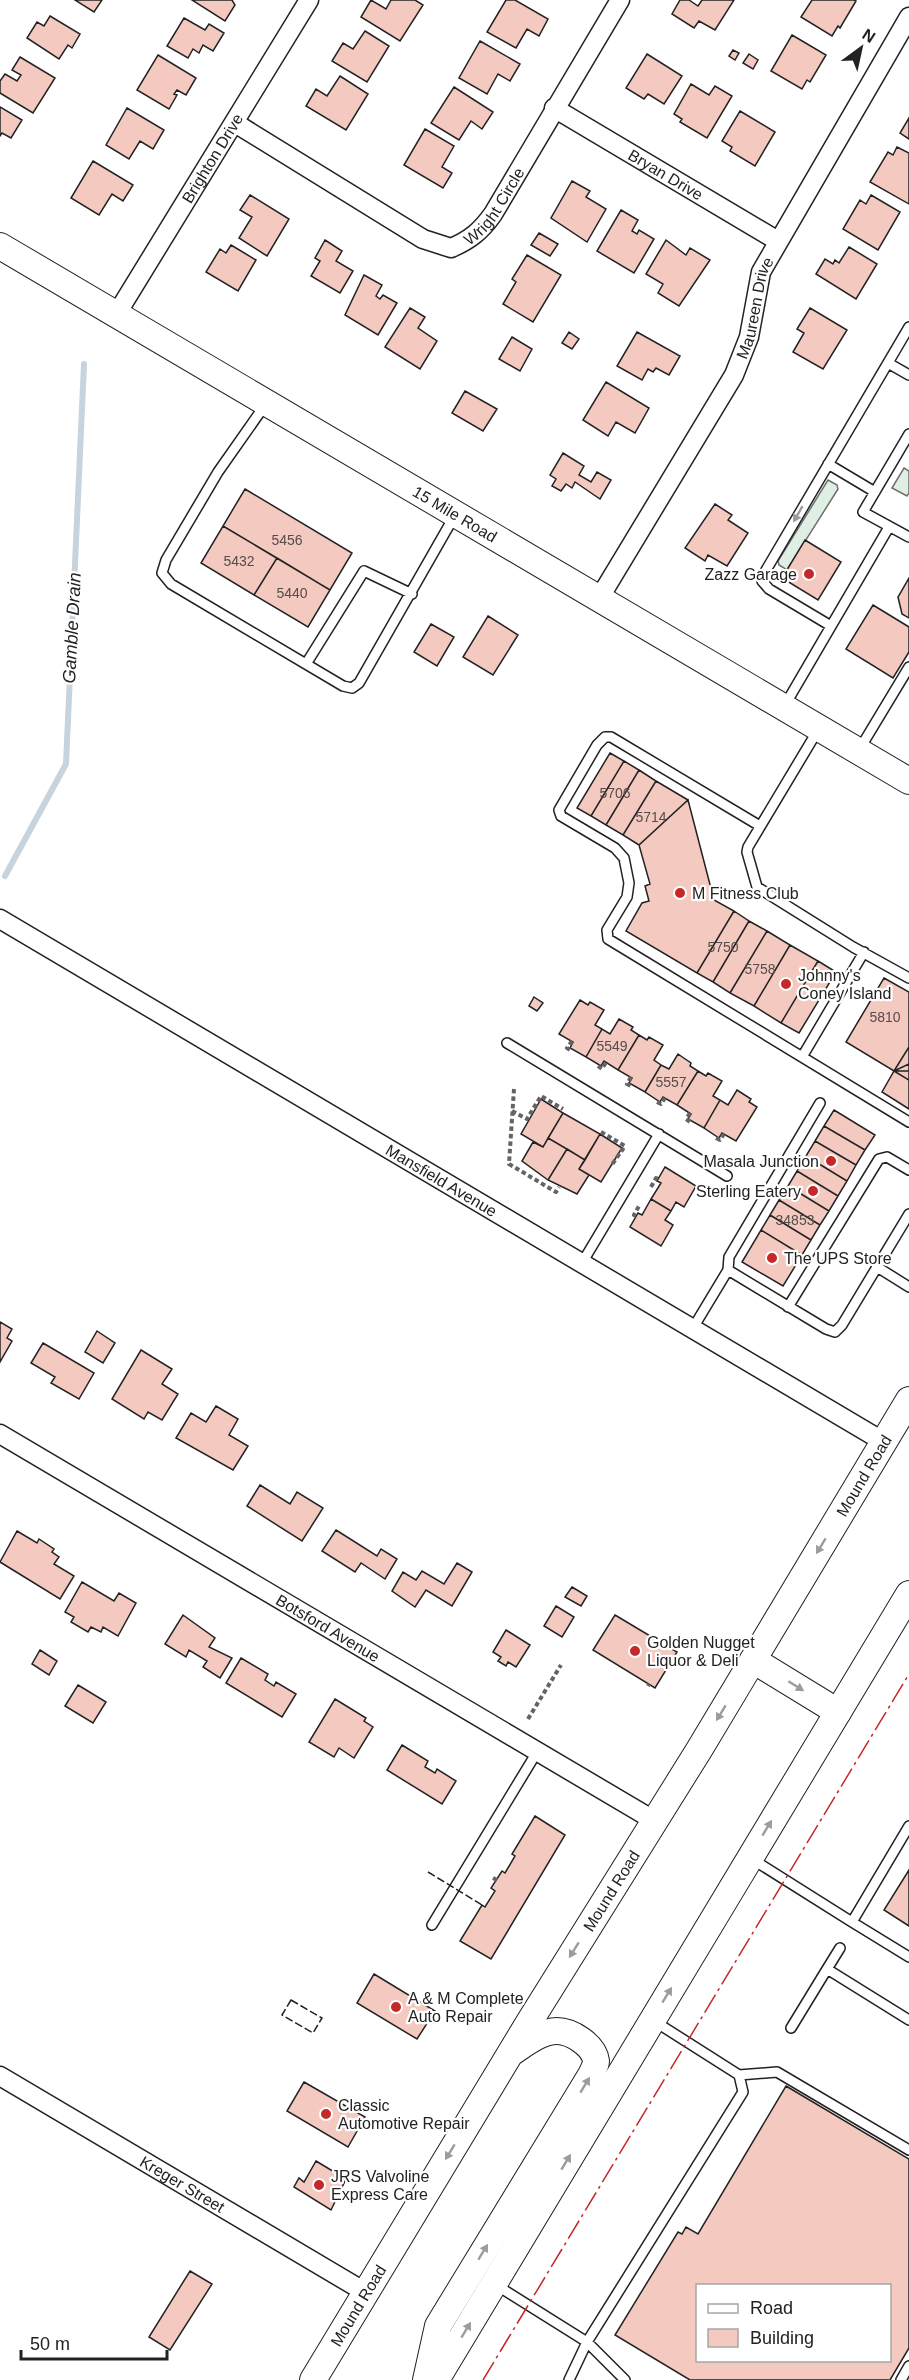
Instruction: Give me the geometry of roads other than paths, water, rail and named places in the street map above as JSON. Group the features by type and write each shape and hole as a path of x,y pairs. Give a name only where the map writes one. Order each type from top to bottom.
{"main road":[{"name":"15 Mile Road","path":"0,246 600,597 909,781"},
{"name":"Mound Road","path":"313,2380 510,2054 753,1660 909,1400"},
{"path":"436,2380 909,1594"},
{"path":"753,1660 838,1712"},
{"path":"426,2380 438,2325 591,2075 596,2062 592,2050 582,2041 569,2033 555,2031 542,2034 510,2054"}],"street":[{"name":"Brighton Drive","path":"116,315 309,0"},
{"name":"Wright Circle","path":"235,123 423,239 451,248 467,241 481,230 620,0"},
{"name":"Maureen Drive","path":"600,597 739,366 749,337 761,272 909,17"},
{"name":"Bryan Drive","path":"555,108 778,241"},
{"name":"Mansfield Avenue","path":"0,919 884,1442"},
{"name":"Botsford Avenue","path":"0,1434 655,1821"},
{"name":"Kreger Street","path":"0,2076 365,2292"}],"lane":[{"path":"831,626 762,581 764,573 909,327"},
{"path":"888,363 909,375"},
{"path":"266,403 218,472 162,566 162,573 171,584 306,664 347,688 356,686 455,514"},
{"path":"909,434 863,512 909,537"},
{"path":"828,464 875,492"},
{"path":"784,707 889,527"},
{"path":"306,664 364,571 411,594"},
{"path":"859,751 909,667"},
{"path":"820,728 760,826 747,852 760,891 909,978"},
{"path":"760,826 611,737 605,737 597,745 559,814 615,848 624,858 628,890 607,930 608,939 909,1122"},
{"path":"802,1057 864,952"},
{"path":"507,1043 728,1176"},
{"path":"693,1328 728,1270 729,1257 820,1103"},
{"path":"582,1263 659,1134"},
{"path":"788,1306 879,1159 887,1157 909,1170"},
{"path":"728,1270 826,1329 835,1332 909,1214"},
{"path":"877,1268 909,1287"},
{"path":"432,1925 537,1752"},
{"path":"852,1922 909,1826"},
{"path":"750,1858 909,1957"},
{"path":"790,2028 840,1948"},
{"path":"827,1969 909,2020"},
{"path":"652,2020 739,2075 777,2072 909,2150"},
{"path":"569,2380 587,2342 743,2092 739,2075"},
{"path":"494,2283 587,2342 625,2380"},
{"path":"901,2380 909,2366"}],"waterway":[{"name":"Gamble Drain","path":"5,876 66,764 84,364"}],"place":[{"name":"Zazz Garage","path":"809,574"},
{"name":"M Fitness Club","path":"680,893"},
{"name":"Johnny's Coney Island","path":"786,984"},
{"name":"Masala Junction","path":"831,1161"},
{"name":"Sterling Eatery","path":"813,1191"},
{"name":"The UPS Store","path":"772,1258"},
{"name":"Golden Nugget Liquor & Deli","path":"635,1651"},
{"name":"A & M Complete Auto Repair","path":"396,2007"},
{"name":"Classic Automotive Repair","path":"326,2114"},
{"name":"JRS Valvoline Express Care","path":"319,2185"}]}
